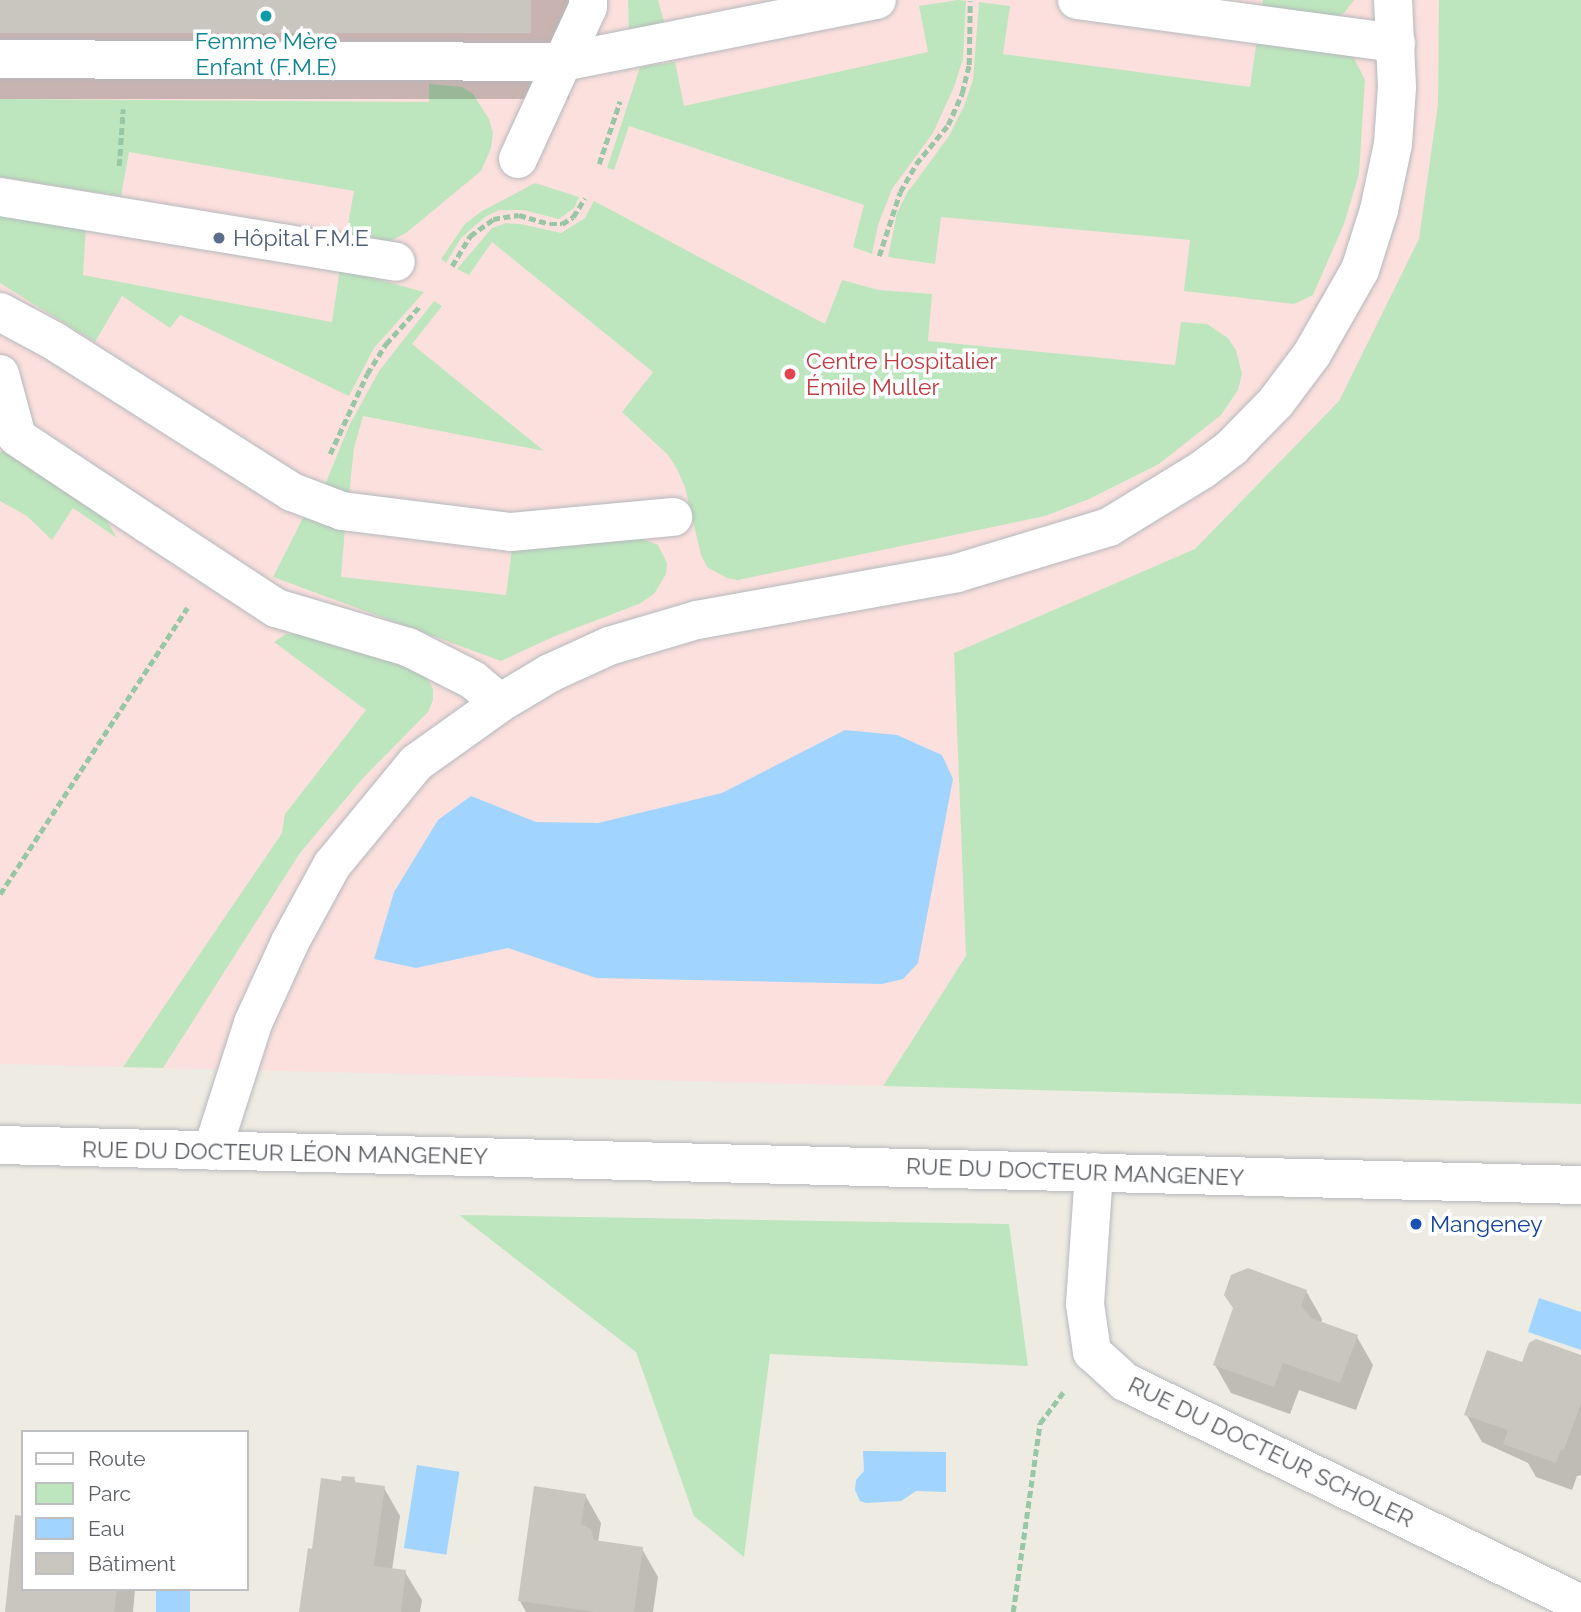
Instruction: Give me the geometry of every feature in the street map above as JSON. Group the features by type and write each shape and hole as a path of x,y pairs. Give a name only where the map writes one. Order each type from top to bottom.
{"street":[{"path":"518,159 588,7 588,0"},
{"path":"0,59 563,62 877,0"},
{"path":"1077,0 1396,43"},
{"path":"212,1151 253,1023 290,942 332,864 416,763 500,703 550,673 621,642 697,620 957,573 1109,527 1202,470 1232,447 1276,402 1312,354 1360,270 1379,210 1392,144 1397,87 1392,0"},
{"path":"0,197 396,262"},
{"path":"0,312 54,341 292,492 342,511 511,532 673,517"},
{"path":"0,374 17,437 148,524 276,608 408,647 473,680 500,703"},
{"name":"RUE DU DOCTEUR LÉON MANGENEY","path":"0,1145 569,1160"},
{"name":"RUE DU DOCTEUR MANGENEY","path":"569,1160 1581,1185"},
{"path":"1092,1352 1085,1304 1094,1172"},
{"name":"RUE DU DOCTEUR SCHOLER","path":"1092,1352 1125,1382 1581,1604"}],"path":[{"path":"879,256 900,192 916,164 948,125 962,93 969,65 970,1"},
{"path":"599,164 624,91"},
{"path":"120,152 124,100"},
{"path":"452,266 470,236 493,219 519,215 550,224 562,224 573,217 585,198"},
{"path":"327,461 367,374 386,344 420,305"},
{"path":"0,894 191,602"},
{"path":"1013,1612 1040,1423 1092,1352"}],"shaded area":[{"name":"Centre Hospitalier Émile Muller","path":"0,0 1581,0 1581,791 966,956 883,1086 0,1064"}],"green space":[{"path":"628,0 658,0 666,29 629,35"},
{"path":"1263,0 1354,0 1344,13 1334,18 1262,9"},
{"path":"1439,0 1581,0 1581,1104 883,1086 966,956 954,653 1195,549 1339,401 1419,239 1438,104"},
{"path":"966,1 963,59 954,87 933,133 892,189 878,225 872,254 853,247 864,205 629,126 614,170 607,168 640,67 675,62 684,106 928,52 919,6"},
{"path":"979,2 1010,6 1003,54 1250,87 1257,39 1347,54 1354,58 1365,80 1359,174 1344,224 1313,295 1294,304 1184,291 1190,240 941,217 935,264 888,257 897,213 907,193 949,136 964,106 973,80"},
{"path":"429,84 462,87 473,94 489,119 493,133 491,148 481,171 406,233 388,242 346,236 354,191 129,152 121,196 0,177 0,99 429,102"},
{"path":"535,183 579,197 574,208 559,219 523,210 499,210 485,217 461,238 446,263 441,259 465,224 482,211"},
{"path":"594,201 825,324 842,280 879,290 932,294 928,341 1175,365 1181,322 1207,324 1228,338 1236,350 1242,374 1238,390 1221,415 1159,464 1089,499 1045,516 738,580 727,578 707,567 701,555 685,487 677,469 668,455 622,412 653,372 492,242 469,275 457,269 492,228 506,223 521,224 561,233 585,218"},
{"path":"0,212 86,226 83,275 332,322 340,269 424,292 374,348 349,396 180,315 170,328 122,296 95,342 0,283"},
{"path":"434,301 442,306 412,344 544,451 363,416 354,448 349,495 324,487 350,424 379,371"},
{"path":"6,450 106,519 117,538 73,508 52,540 27,516 0,501 0,452"},
{"path":"305,514 345,528 341,577 506,595 512,549 634,536 658,545 667,563 666,574 654,594 639,604 555,636 501,661 273,577"},
{"path":"286,634 304,634 424,672 433,689 433,700 428,712 363,778 300,853 163,1068 123,1067 282,833 285,814 366,710 274,642"},
{"path":"459,1215 1009,1224 1028,1366 770,1354 744,1557 694,1516 636,1352"}],"water":[{"path":"845,730 897,735 942,755 953,779 918,963 903,979 882,984 596,978 508,948 416,968 374,959 394,892 438,820 471,796 536,822 598,823 722,793"},
{"path":"1539,1298 1581,1312 1581,1350 1528,1332"},
{"path":"863,1451 946,1452 946,1492 916,1491 901,1501 860,1501 855,1490 856,1480 864,1471"},
{"path":"417,1465 459,1472 446,1555 404,1548"},
{"path":"156,1591 190,1591 190,1612 156,1612"}],"building":[{"name":"Femme Mère Enfant (F.M.E)","path":"0,0 531,0 531,33 0,33"},
{"path":"1248,1268 1307,1290 1301,1306 1311,1318 1358,1335 1340,1383 1283,1363 1274,1387 1213,1365 1233,1308 1224,1295 1231,1275"},
{"path":"1536,1339 1581,1355 1581,1403 1564,1450 1561,1449 1556,1463 1503,1444 1508,1430 1464,1415 1487,1350 1522,1362 1529,1343"},
{"path":"342,1476 355,1477 354,1482 385,1486 374,1566 406,1570 401,1612 299,1612 308,1548 312,1549 321,1478 341,1481"},
{"path":"534,1486 586,1494 581,1524 591,1529 594,1540 643,1547 634,1612 596,1612 518,1601"},
{"path":"15,1515 21,1516 21,1591 117,1591 114,1612 5,1612"}],"place":[{"name":"Femme Mère Enfant (F.M.E)","path":"266,16"},
{"name":"Hôpital F.M.E","path":"219,238"},
{"name":"Centre Hospitalier Émile Muller","path":"790,374"},
{"name":"Mangeney","path":"1416,1224"}]}
